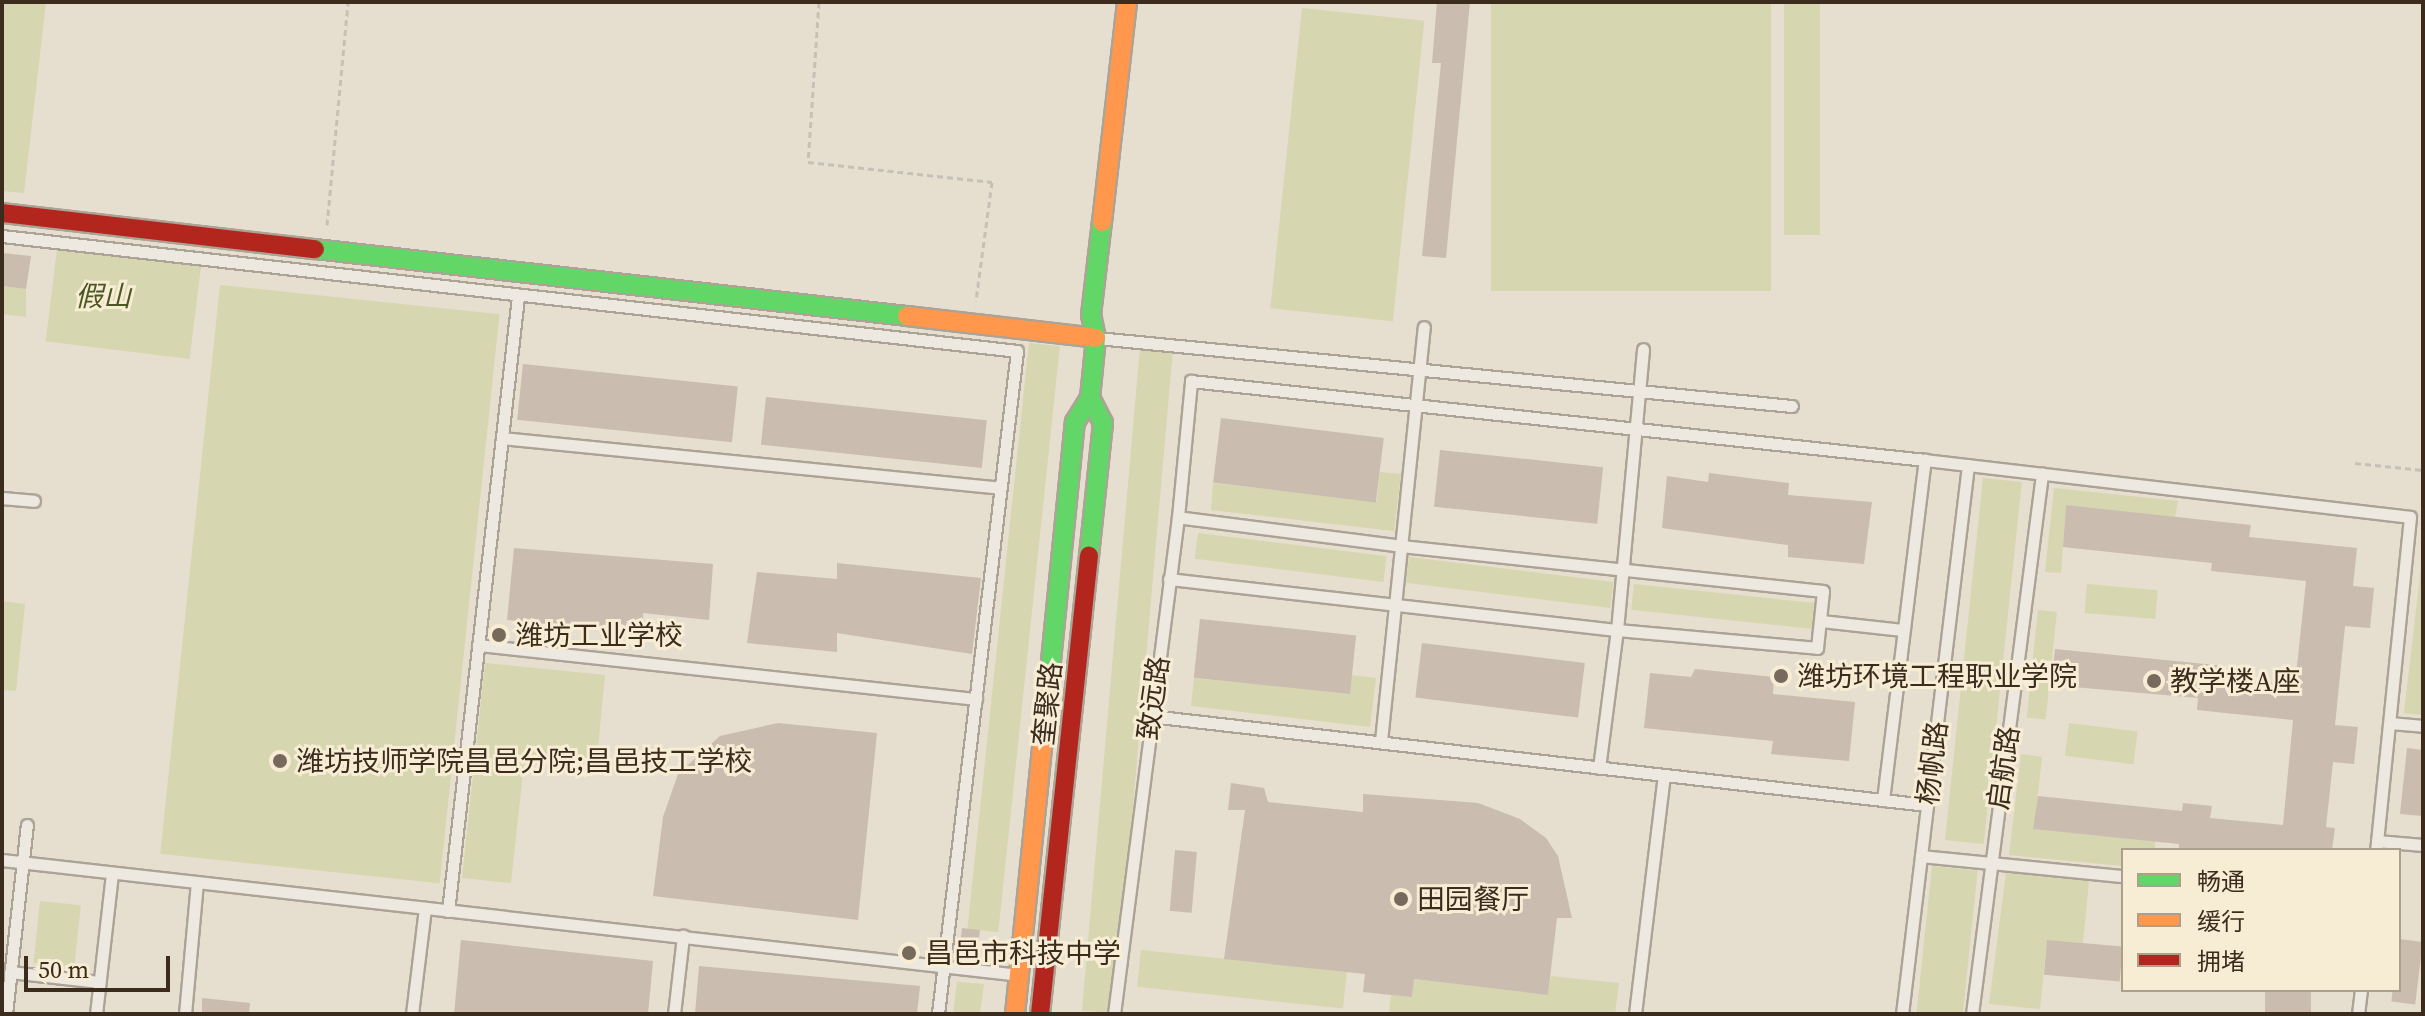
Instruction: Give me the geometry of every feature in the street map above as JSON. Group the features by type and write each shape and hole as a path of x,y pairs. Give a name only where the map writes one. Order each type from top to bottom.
{"street":[{"name":"奎聚路","path":"1015,1014 1075,422 1090,398 1096,338 1091,315 1127,2"},
{"path":"2,213 1096,338"},
{"name":"奎聚路","path":"1040,1014 1103,423 1090,398"}],"lane":[{"path":"2,236 518,297 1017,351 938,1014"},
{"path":"448,911 518,297"},
{"path":"1381,741 1424,327"},
{"path":"1096,338 1792,406"},
{"path":"1599,768 1617,630 1643,349"},
{"name":"致远路","path":"1114,1014 1178,517 1191,381 1417,408"},
{"path":"1417,408 1925,460 2410,517 2377,846 2423,845"},
{"path":"502,438 999,488"},
{"path":"1883,800 1925,460"},
{"name":"杨帆路","path":"1902,1014 1968,465"},
{"name":"启航路","path":"1972,1014 2042,474"},
{"path":"2,498 34,501"},
{"path":"1169,579 1617,630 1817,648 1821,621 1823,591 1403,546 1178,517"},
{"path":"1821,621 1903,630"},
{"path":"478,645 976,699"},
{"path":"1150,716 1926,805"},
{"path":"2390,723 2423,726"},
{"path":"1635,1014 1664,776"},
{"path":"6,1014 27,825"},
{"path":"1921,856 2121,876"},
{"path":"2,860 1020,975"},
{"path":"96,1014 112,873"},
{"path":"185,1014 197,883"},
{"path":"412,1014 425,908"},
{"path":"674,1014 683,936"},
{"path":"10,972 99,982"},
{"path":"2358,1014 2361,992"}],"path":[{"path":"342,252 326,236 348,2"},
{"path":"819,2 808,162 992,182 973,324"},
{"path":"2355,463 2423,470"}],"green space":[{"path":"2,2 46,2 24,193 2,191"},
{"path":"1491,2 1771,2 1771,291 1491,291"},
{"path":"1784,2 1820,2 1820,235 1784,235"},
{"path":"1302,8 1424,21 1393,321 1270,308"},
{"name":"假山","path":"58,241 202,259 190,359 46,341"},
{"path":"220,285 499,314 440,883 160,854"},
{"path":"2,286 26,289 26,317 2,314"},
{"path":"1029,343 1060,346 998,932 967,929"},
{"path":"1140,347 1173,350 1115,1013 1082,1010"},
{"path":"1380,472 1401,474 1394,531 1211,510 1213,483 1377,502"},
{"path":"1983,478 2022,482 1984,844 1945,840"},
{"path":"2054,488 2178,501 2175,517 2066,505 2061,573 2045,572"},
{"path":"1198,533 1387,556 1383,582 1195,559"},
{"path":"2423,550 2423,715 2404,713"},
{"path":"1409,557 1613,582 1610,608 1406,583"},
{"path":"1634,584 1815,603 1812,629 1631,610"},
{"path":"2087,584 2158,590 2155,619 2084,613"},
{"path":"2,601 25,604 16,691 2,690"},
{"path":"2038,610 2057,612 2046,719 2027,717"},
{"path":"485,663 605,675 597,759 525,754 511,883 462,878"},
{"path":"1352,675 1376,678 1370,727 1191,706 1194,678 1349,694"},
{"path":"2069,723 2137,731 2133,764 2065,756"},
{"path":"2021,754 2042,757 2034,829 2155,841 2155,848 2121,848 2121,866 2009,855"},
{"path":"1932,866 1978,871 1963,1014 1916,1014"},
{"path":"2006,873 2089,881 2083,943 2047,940 2040,1009 1989,1004"},
{"path":"40,901 81,905 74,967 34,963"},
{"path":"1141,950 1347,972 1343,1008 1137,987"},
{"path":"1551,976 1619,983 1615,1014 1389,1014 1391,995 1412,997 1414,979 1548,995"},
{"path":"957,982 984,984 980,1014 953,1014"}],"building":[{"path":"1437,2 1470,2 1446,258 1422,256 1441,63 1432,63"},
{"path":"2,253 31,256 26,289 2,286"},
{"path":"523,364 738,387 732,442 517,420"},
{"path":"766,397 987,420 982,468 761,445"},
{"path":"1221,418 1384,438 1376,503 1213,483"},
{"path":"1440,450 1603,467 1597,524 1434,507"},
{"path":"1709,473 1789,483 1788,495 1872,502 1864,564 1788,557 1788,545 1662,528 1667,476 1708,482"},
{"name":"教学楼A座","path":"2066,505 2251,525 2249,537 2357,548 2353,586 2374,588 2370,628 2345,626 2335,725 2358,727 2354,764 2333,762 2326,827 2335,828 2332,848 2179,848 2179,844 2033,829 2038,796 2182,811 2183,803 2212,806 2210,818 2283,825 2293,720 2197,710 2198,698 2051,685 2055,649 2225,666 2223,677 2295,685 2306,581 2211,571 2212,563 2063,547"},
{"path":"514,548 713,564 709,620 643,613 643,634 507,620"},
{"path":"837,563 981,578 972,654 837,633 837,652 747,643 757,572 837,579"},
{"path":"1200,619 1356,635 1350,694 1194,678"},
{"path":"1422,643 1585,663 1578,718 1415,698"},
{"path":"1695,669 1774,677 1773,694 1855,702 1849,761 1771,754 1773,741 1644,728 1650,673 1691,677"},
{"path":"778,723 877,733 858,920 653,896 663,817 678,774 720,736"},
{"path":"2407,748 2423,750 2423,816 2400,814"},
{"name":"田园餐厅","path":"1231,783 1264,788 1268,802 1363,812 1363,794 1478,803 1520,819 1546,838 1558,856 1572,918 1557,918 1548,995 1414,979 1412,997 1363,992 1365,974 1224,959 1245,810 1228,810"},
{"path":"1175,850 1197,852 1192,913 1170,911"},
{"path":"962,928 980,930 977,955 959,953"},
{"path":"2401,939 2423,942 2415,1004 2391,1002 2392,992 2401,992"},
{"path":"461,940 653,961 648,1014 454,1014"},
{"path":"2047,940 2121,946 2120,981 2044,975"},
{"path":"699,966 920,986 917,1014 695,1014"},
{"path":"2265,992 2311,992 2311,1014 2265,1014"},
{"path":"202,998 250,1003 249,1014 202,1014"}],"traffic: fast":[{"path":"1048,691 1075,422 1090,398 1096,338 1091,315 1102,222"},
{"path":"315,249 907,316"},
{"path":"1089,556 1103,423 1090,398"}],"traffic: slow":[{"path":"1102,222 1127,2"},
{"path":"907,316 1096,338"},
{"path":"1015,1014 1048,691"}],"traffic: jam":[{"path":"2,213 315,249"},
{"path":"1040,1014 1089,556"}],"place":[{"name":"潍坊工业学校","path":"499,635"},
{"name":"潍坊环境工程职业学院","path":"1781,676"},
{"name":"教学楼A座","path":"2154,681"},
{"name":"潍坊技师学院昌邑分院;昌邑技工学校","path":"280,761"},
{"name":"田园餐厅","path":"1401,899"},
{"name":"昌邑市科技中学","path":"909,953"}]}
